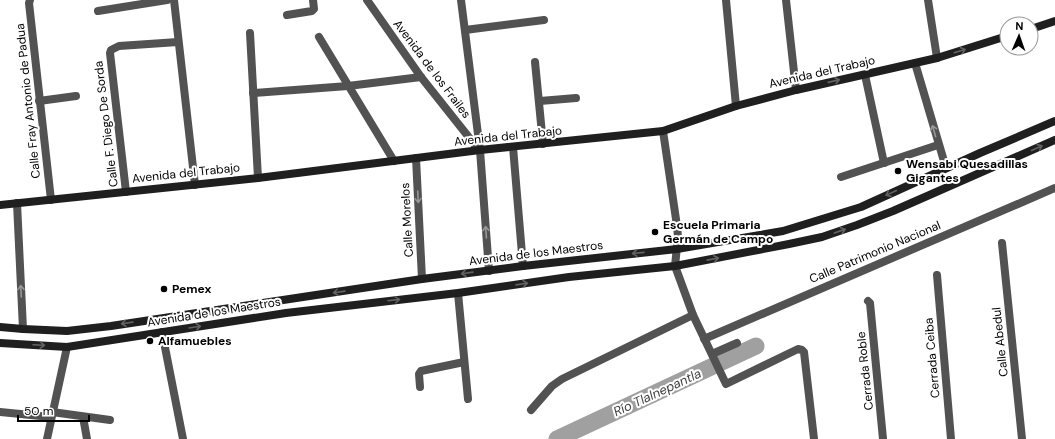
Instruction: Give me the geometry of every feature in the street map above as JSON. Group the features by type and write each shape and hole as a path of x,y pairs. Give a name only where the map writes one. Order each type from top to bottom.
{"main road":[{"path":"1039,26 1055,21"},
{"name":"Avenida del Trabajo","path":"0,205 258,178 480,150 663,130 736,106 796,90 937,58 999,39"},
{"name":"Avenida de los Maestros","path":"0,327 23,330 67,331 111,326 489,270 677,249 783,231 823,220 861,207 946,168 1055,121"},
{"name":"Avenida de los Maestros","path":"0,343 67,347 286,313 569,277 674,266 822,237 893,211 1055,140"}],"street":[{"name":"Calle Fray Antonio de Padua","path":"30,0 29,3 50,200"},
{"path":"98,11 167,0"},
{"path":"174,0 195,184"},
{"path":"287,15 312,12 314,9 313,0"},
{"name":"Avenida de los Frailes","path":"367,0 421,78 480,150"},
{"path":"461,0 480,150 489,270"},
{"path":"726,0 736,106"},
{"path":"786,0 796,90"},
{"path":"928,0 937,58"},
{"path":"465,30 544,20"},
{"path":"250,34 258,178"},
{"path":"319,37 394,161"},
{"name":"Calle F. Diego De Sorda","path":"126,192 110,53 111,50 119,46 178,42"},
{"path":"535,62 543,144"},
{"path":"915,63 938,146 946,168"},
{"path":"865,75 884,163"},
{"path":"253,93 348,86 421,78"},
{"path":"39,101 76,96"},
{"path":"540,101 576,98"},
{"path":"663,130 678,237 674,266 704,339 726,384 798,349 802,350 804,352 814,439"},
{"path":"841,177 938,146"},
{"path":"513,147 523,266"},
{"name":"Calle Morelos","path":"416,158 422,280"},
{"name":"Calle Patrimonio Nacional","path":"704,339 1055,188"},
{"path":"17,204 23,330"},
{"name":"Calle Abedul","path":"1002,243 1022,439"},
{"name":"Cerrada Ceiba","path":"937,275 951,439"},
{"path":"458,292 468,399"},
{"name":"Cerrada Roble","path":"868,301 870,303 883,439"},
{"path":"531,410 552,386 562,379 693,315"},
{"path":"162,332 183,439"},
{"path":"713,357 737,343"},
{"path":"47,439 67,347"},
{"path":"420,388 419,374 421,371 464,362"},
{"path":"0,412 52,414 110,420"},
{"path":"83,417 87,439"}],"waterway":[{"name":"Río Tlalnepantla","path":"557,439 756,346"}],"place":[{"name":"Wensabi Quesadillas Gigantes","path":"898,171"},
{"name":"Escuela Primaria Germán de Campo","path":"655,232"},
{"name":"Pemex","path":"164,289"},
{"name":"Alfamuebles","path":"150,341"}]}
